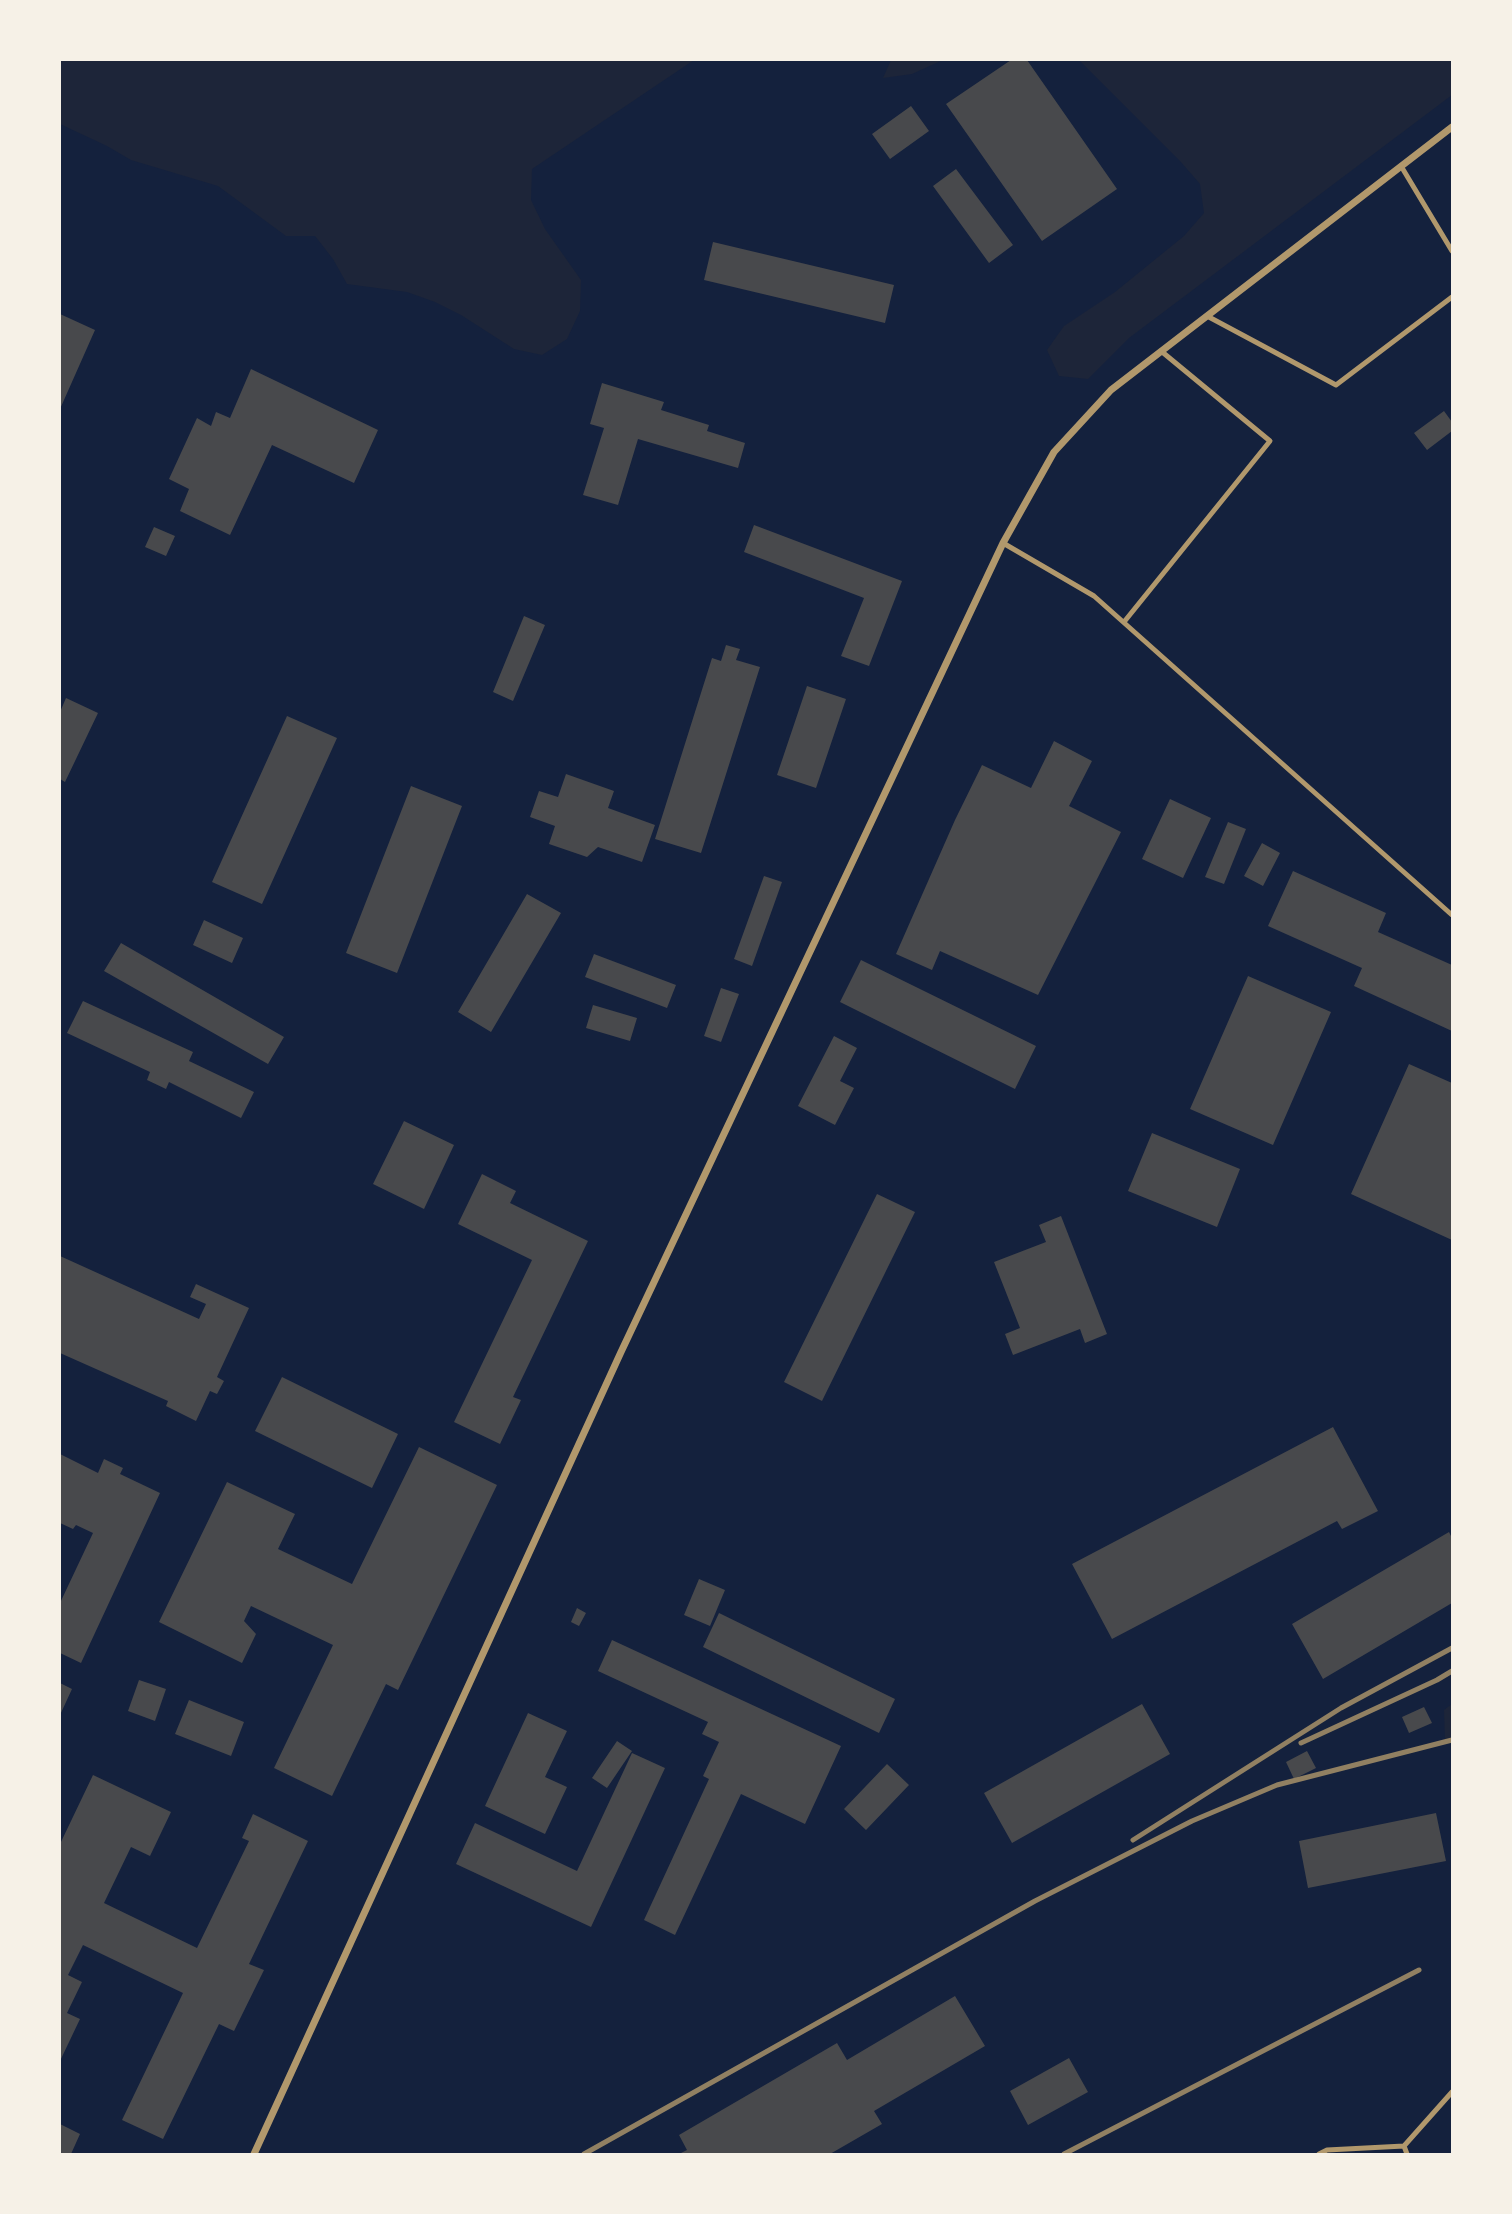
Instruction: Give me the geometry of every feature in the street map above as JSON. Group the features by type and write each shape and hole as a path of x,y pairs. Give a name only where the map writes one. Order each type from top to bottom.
{"street":[{"path":"254,2154 615,1365 1003,543 1054,452 1111,390 1452,127"}],"lane":[{"path":"1401,166 1452,251"},
{"path":"1207,316 1336,385 1452,297"},
{"path":"1124,622 1270,440 1161,351"},
{"path":"1003,543 1094,596 1452,915"},
{"path":"1319,2154 1327,2150 1404,2146 1452,2092"},
{"path":"1404,2146 1407,2154"}],"shaded area":[{"path":"60,60 694,60 532,169 531,200 545,229 581,280 580,311 567,339 542,355 514,349 461,315 435,302 407,292 347,284 333,259 315,236 286,236 218,186 131,160 60,124"},
{"path":"891,60 943,60 912,74 883,78"},
{"path":"1079,60 1452,60 1452,95 1129,338 1088,379 1059,376 1047,350 1064,326 1115,292 1184,236 1204,213 1200,184"},
{"path":"1452,1704 1452,1739 1445,1740 1444,1710"}],"building":[{"path":"1011,60 1027,60 1117,189 1042,241 946,104"},
{"path":"911,106 929,131 890,159 872,134"},
{"path":"956,169 1013,245 989,263 933,186"},
{"path":"713,242 894,285 885,323 704,280"},
{"path":"60,314 95,330 60,409"},
{"path":"251,369 378,430 354,483 272,445 230,535 180,511 189,489 169,479 197,418 211,426 216,412 230,418"},
{"path":"602,383 664,402 661,410 709,425 707,431 745,443 738,468 638,439 618,505 583,495 604,428 590,424"},
{"path":"1444,411 1452,422 1452,431 1427,450 1414,433"},
{"path":"754,525 902,581 869,666 841,656 864,598 744,552"},
{"path":"154,527 175,536 166,556 145,547"},
{"path":"524,616 545,625 513,701 493,692"},
{"path":"726,645 740,649 736,660 760,667 701,853 655,839 712,658 721,661"},
{"path":"807,686 846,699 816,788 777,775"},
{"path":"66,698 98,713 65,782 60,779 60,712"},
{"path":"287,716 337,738 262,904 212,882"},
{"path":"1054,741 1092,761 1069,806 1121,832 1038,995 940,951 932,970 896,954 982,765 1031,788"},
{"path":"566,774 614,791 608,808 655,825 642,862 598,847 587,857 549,844 555,826 530,817 539,791 558,797"},
{"path":"411,786 462,806 397,973 346,953"},
{"path":"1170,799 1211,818 1183,878 1142,859"},
{"path":"1228,822 1246,829 1224,884 1205,877"},
{"path":"1262,843 1280,853 1263,886 1244,876"},
{"path":"1293,871 1386,913 1378,932 1452,965 1452,1031 1354,986 1362,968 1268,926"},
{"path":"764,876 782,882 752,966 734,959"},
{"path":"527,894 561,913 491,1032 458,1012"},
{"path":"204,920 243,938 232,963 193,945"},
{"path":"121,943 284,1037 268,1064 104,971"},
{"path":"594,954 676,985 667,1008 585,977"},
{"path":"861,960 1036,1046 1015,1089 840,1002"},
{"path":"1248,976 1331,1012 1273,1145 1190,1109"},
{"path":"721,988 739,994 721,1042 704,1036"},
{"path":"83,1001 193,1052 189,1061 254,1092 241,1118 169,1082 166,1089 147,1080 150,1072 67,1033"},
{"path":"593,1005 637,1018 630,1041 586,1028"},
{"path":"834,1036 857,1048 840,1081 854,1088 835,1125 798,1106"},
{"path":"1409,1064 1452,1083 1452,1240 1351,1194"},
{"path":"404,1121 454,1145 424,1209 373,1184"},
{"path":"1152,1133 1240,1169 1217,1227 1128,1191"},
{"path":"482,1174 516,1191 510,1203 588,1241 513,1397 521,1400 500,1444 454,1422 532,1260 458,1224"},
{"path":"877,1194 915,1212 822,1401 784,1382"},
{"path":"1061,1216 1107,1334 1085,1343 1080,1329 1013,1355 1005,1334 1020,1328 994,1262 1046,1242 1039,1225"},
{"path":"60,1256 199,1319 206,1304 190,1297 196,1284 249,1308 217,1377 224,1381 217,1394 210,1391 196,1421 166,1406 168,1401 60,1353"},
{"path":"282,1377 398,1434 372,1488 255,1431"},
{"path":"1333,1427 1378,1511 1342,1529 1337,1521 1112,1639 1072,1564"},
{"path":"419,1447 497,1485 398,1690 386,1684 332,1796 274,1768 333,1645 251,1606 244,1621 256,1634 242,1663 159,1622 227,1482 295,1514 278,1549 352,1584"},
{"path":"60,1454 98,1473 104,1459 123,1468 120,1474 160,1493 81,1663 60,1653 60,1603 93,1533 76,1525 73,1529 60,1523"},
{"path":"1449,1532 1452,1538 1452,1603 1323,1679 1292,1624"},
{"path":"699,1579 725,1590 710,1626 684,1615"},
{"path":"577,1608 586,1613 579,1626 571,1622"},
{"path":"719,1613 895,1699 879,1733 703,1647"},
{"path":"612,1640 841,1746 805,1824 741,1794 675,1935 644,1920 709,1779 703,1776 719,1742 702,1734 708,1722 598,1671"},
{"path":"139,1680 166,1689 155,1721 128,1711"},
{"path":"60,1683 72,1689 60,1715"},
{"path":"189,1700 244,1722 231,1756 175,1734"},
{"path":"1142,1704 1170,1754 1012,1843 984,1793"},
{"path":"1424,1707 1432,1723 1409,1733 1402,1717"},
{"path":"528,1713 567,1731 545,1777 567,1787 545,1834 485,1806"},
{"path":"617,1741 632,1751 607,1788 592,1778"},
{"path":"1307,1751 1316,1768 1294,1779 1286,1762"},
{"path":"632,1753 665,1768 591,1927 456,1864 475,1823 577,1871"},
{"path":"887,1764 909,1785 866,1830 844,1809"},
{"path":"93,1775 171,1812 150,1856 131,1847 104,1903 197,1948 249,1841 242,1838 253,1814 308,1841 249,1964 264,1970 234,2031 219,2024 163,2139 122,2120 183,1993 83,1945 68,1975 82,1982 67,2013 80,2019 60,2061 60,1844"},
{"path":"1436,1813 1446,1861 1308,1888 1299,1841"},
{"path":"955,1996 985,2046 874,2111 882,2124 830,2154 679,2154 687,2150 679,2135 837,2043 847,2060"},
{"path":"1069,2058 1088,2092 1028,2125 1010,2091"},
{"path":"60,2124 80,2134 71,2154 60,2154"}],"railway":[{"path":"1133,1840 1341,1708 1452,1648"},
{"path":"1301,1743 1452,1671"},
{"path":"584,2154 1035,1901 1192,1821 1277,1785 1452,1740"},
{"path":"1064,2154 1419,1970"}]}
